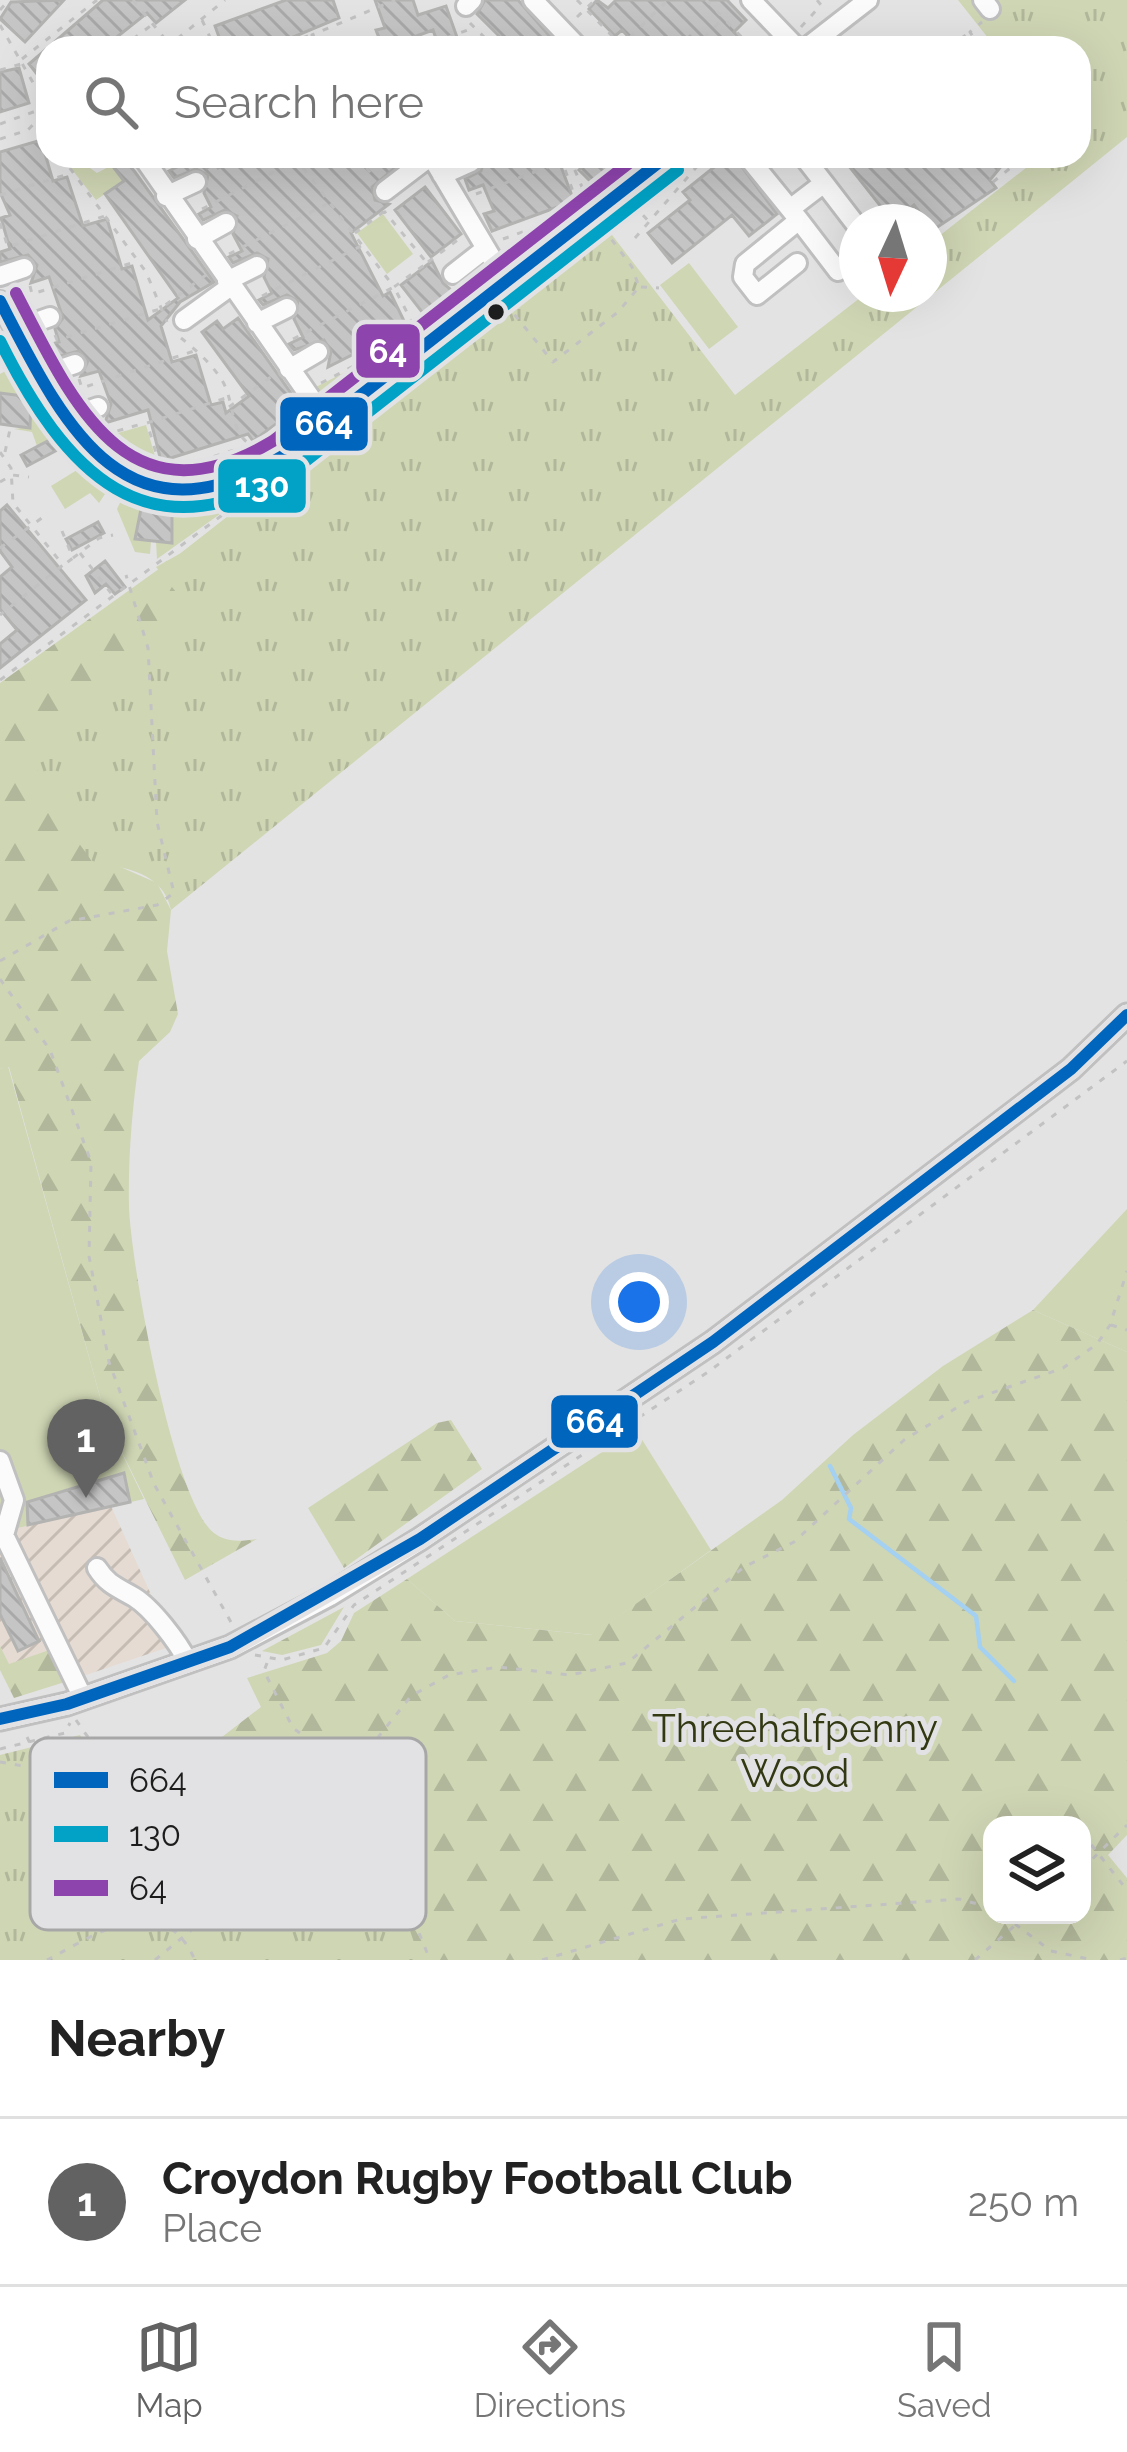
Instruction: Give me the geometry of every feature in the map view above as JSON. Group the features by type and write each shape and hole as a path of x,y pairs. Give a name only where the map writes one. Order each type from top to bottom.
{"main road":[{"path":"0,1719 75,1701 242,1641 420,1539 713,1342 1071,1069 1127,1015"}],"street":[{"path":"533,0 567,36"},
{"path":"751,0 788,36"},
{"path":"809,36 868,0"},
{"path":"148,168 327,421"},
{"path":"384,201 418,168"},
{"path":"438,168 501,286"},
{"path":"442,175 458,168"},
{"path":"0,301 40,376 81,412 92,453 117,471 152,484 194,490 252,476 501,286 587,208 649,168"},
{"path":"757,168 839,270"},
{"path":"812,168 840,204"},
{"path":"166,196 196,182"},
{"path":"797,263 757,295 743,277 745,264 824,183"},
{"path":"197,239 226,223"},
{"path":"446,272 480,241"},
{"path":"184,320 222,274 256,266"},
{"path":"0,275 24,268"},
{"path":"257,323 287,308"},
{"path":"0,350 50,317"},
{"path":"288,367 318,352"},
{"path":"40,376 75,364"},
{"path":"0,1461 14,1500 4,1534 75,1701"},
{"path":"97,1568 108,1585 140,1600 149,1617 169,1629 188,1663"}],"path":[{"path":"0,10 9,0"},
{"path":"53,36 97,0"},
{"path":"133,0 161,36"},
{"path":"181,36 225,0"},
{"path":"312,35 395,0"},
{"path":"577,0 611,36"},
{"path":"562,31 595,0"},
{"path":"632,36 668,0"},
{"path":"706,0 741,36"},
{"path":"801,36 821,5 817,0"},
{"path":"965,36 993,14 986,4"},
{"path":"466,6 484,36"},
{"path":"705,36 724,18"},
{"path":"201,19 209,36"},
{"path":"137,36 153,24"},
{"path":"0,25 36,86"},
{"path":"451,36 475,27"},
{"path":"970,32 972,36"},
{"path":"0,70 36,50"},
{"path":"0,124 36,110"},
{"path":"0,139 28,130 36,120"},
{"path":"152,177 170,168"},
{"path":"183,219 277,168"},
{"path":"303,168 394,287 417,332"},
{"path":"457,202 539,168"},
{"path":"566,168 587,208 632,267 639,287"},
{"path":"574,168 587,208"},
{"path":"688,168 692,174"},
{"path":"635,238 652,225 697,168"},
{"path":"993,182 1010,168"},
{"path":"0,195 70,173"},
{"path":"384,201 429,261 446,272"},
{"path":"50,317 57,340 160,309 329,203"},
{"path":"635,207 652,225"},
{"path":"275,348 394,287 429,261 587,208"},
{"path":"0,223 8,247 107,216"},
{"path":"245,304 362,245"},
{"path":"24,268 32,294 137,262"},
{"path":"501,286 554,362 618,312 639,287"},
{"path":"639,287 658,288"},
{"path":"305,391 430,322"},
{"path":"75,364 82,388 196,350"},
{"path":"227,408 288,367"},
{"path":"81,412 95,436 227,398"},
{"path":"147,422 162,472 249,445"},
{"path":"11,425 1,453 12,475 12,499 63,566"},
{"path":"0,482 12,475 28,477"},
{"path":"0,680 255,491"},
{"path":"0,548 46,515"},
{"path":"62,531 73,558"},
{"path":"0,615 80,553 113,536"},
{"path":"80,553 112,594"},
{"path":"0,961 69,921 157,905 174,893 157,822 148,648 126,574"},
{"path":"0,979 50,1051 91,1162 88,1256 109,1362 154,1484 242,1641"},
{"path":"377,1738 411,1696 449,1675 499,1667 570,1675 627,1663 744,1567 794,1541 904,1440 966,1402 1063,1368 1097,1345 1110,1325 1127,1271"},
{"path":"1110,1325 1127,1330"},
{"path":"267,1661 264,1671 293,1728 307,1738"},
{"path":"75,1701 98,1738"},
{"path":"27,1737 30,1744"},
{"path":"0,1762 30,1765"},
{"path":"1091,1861 1127,1826"},
{"path":"1091,1844 1127,1890"},
{"path":"542,1960 681,1919 959,1899 983,1906"},
{"path":"975,1960 1016,1924 1051,1951 1093,1960"},
{"path":"47,1960 108,1930"},
{"path":"175,1930 184,1936 195,1960"},
{"path":"155,1960 191,1930"},
{"path":"418,1930 430,1960"},
{"path":"1120,1960 1127,1958"}],"shaded area":[{"path":"111,1506 158,1610 182,1634 168,1639 166,1648 83,1676 9,1530"},
{"path":"0,1542 52,1649 9,1665 0,1646"}],"green space":[{"path":"958,0 1127,0 1127,137 1091,166 1091,36 986,36"},
{"path":"71,168 90,168 97,173 114,168 124,181 96,200"},
{"path":"1026,168 1089,168 947,283 947,230"},
{"path":"383,214 413,254 387,274 357,233"},
{"path":"609,231 735,395 842,312 911,312 171,910 161,888 142,874 94,864 61,819 38,771 38,736 179,623 180,597 156,567 181,553 470,327 505,309"},
{"path":"482,258 491,275 487,286 332,407 312,389 408,340 464,299 462,294 486,276 477,262"},
{"path":"689,263 738,327 709,349 660,285"},
{"path":"545,276 116,865 157,883 171,910 167,951 178,1014 170,1032 139,1061 132,1116 129,1207 146,1327 170,1431 199,1512 219,1536 257,1539 185,1580 107,1422 9,1067 0,1069 0,683 181,553 470,327 505,309"},
{"path":"15,348 70,446 58,435 37,446 32,432 14,429 30,427 31,397 0,396 0,374 20,363"},
{"path":"313,413 288,445 244,470 212,479 167,479 166,473 244,449 256,454"},
{"path":"81,419 97,439 146,425 159,470 151,476 105,453 77,423"},
{"path":"79,453 108,475 109,488 99,503 90,493 65,509 51,486 77,470 71,458"},
{"path":"127,488 183,498 244,488 248,494 157,559 156,541 172,542 172,512 141,509 135,538 151,541 150,554 135,552 117,509"},
{"path":"8,1066 107,1422 144,1499 9,1530 0,1509 0,1069"},
{"path":"1127,1209 1127,1352 1033,1310"},
{"name":"Threehalfpenny Wood","path":"1033,1310 1127,1352 1127,1835 1108,1855 1127,1878 1127,1960 137,1960 171,1930 426,1930 426,1738 221,1738 261,1707 247,1678 327,1653 341,1641 354,1613 407,1579 455,1621 592,1635 782,1500 853,1435 943,1366"},
{"path":"451,1420 482,1469 344,1568 308,1508 437,1423"},
{"path":"636,1430 711,1550 593,1635 455,1621 407,1579"},
{"path":"344,1607 321,1645 282,1655 262,1651"},
{"path":"0,1646 9,1664 52,1649 68,1681 14,1698 0,1670"},
{"path":"30,1748 30,1930 410,1930 420,1960 0,1960 0,1755"}],"building":[{"path":"64,0 25,42 0,19 11,2"},
{"path":"103,0 185,0 156,23 147,13 118,36 61,36"},
{"path":"286,0 333,0 339,18 296,36 219,36 215,26"},
{"path":"375,0 413,0 418,15 446,6 457,36 435,36 433,30 416,36 378,36 376,30 385,28"},
{"path":"485,0 518,0 550,36 499,36 477,14"},
{"path":"597,0 608,8 616,0 727,0 746,20 734,32 738,36 628,36 622,30 615,36 589,9"},
{"path":"19,68 29,103 0,112 0,72"},
{"path":"36,141 36,168 49,168 53,181 67,177 83,226 107,219 122,269 132,266 148,320 178,298 105,194 124,181 114,168 132,168 214,282 180,302 161,326 172,362 196,355 211,405 223,402 226,413 249,396 202,332 217,321 223,329 238,318 300,406 253,441 248,434 161,461 148,410 105,423 111,404 99,371 81,376 88,361 79,351 49,359 45,346 59,342 55,329 63,318 49,277 31,283 37,265 28,255 0,262 0,252 10,249 1,218 10,215 0,192 0,152"},
{"path":"175,168 395,168 372,187 375,200 389,204 351,233 383,296 390,292 407,327 328,367 331,351 324,340 294,350 289,344 303,337 294,319 298,301 287,295 263,305 259,300 272,293 264,277 268,259 257,253 233,263 229,257 242,251 233,234 237,216 225,210 203,220 199,214 211,207 204,193 208,175 196,169 174,178 169,171"},
{"path":"562,168 574,201 492,231 484,214 494,211 483,185 469,190 465,179 481,171"},
{"path":"581,168 608,168 592,183"},
{"path":"713,168 743,168 777,214 749,236 732,215 672,263 648,233 690,200 683,192"},
{"path":"850,168 1000,168 990,180 996,188 947,221 947,204 879,204"},
{"path":"425,187 461,234 431,257 395,210"},
{"path":"432,261 443,283 459,297 429,321 401,285"},
{"path":"0,393 31,397 30,428 0,424"},
{"path":"59,435 65,446 27,466 21,455"},
{"path":"7,505 86,600 0,668 0,644 17,630 0,609 0,577 12,567 0,551 0,511"},
{"path":"141,509 172,512 172,543 135,539"},
{"path":"98,522 104,533 72,550 66,539"},
{"path":"105,561 125,587 115,594 106,584 95,593 86,576"},
{"path":"124,1473 130,1502 28,1525 27,1502"},
{"path":"0,1558 39,1641 18,1651 0,1614"}],"waterway":[{"path":"830,1466 851,1508 849,1519 976,1616 980,1647 1014,1681"}],"transit line":[{"name":"64","path":"16,293 60,375 111,441 143,461 179,470 222,464 273,441 623,168"},
{"name":"664","path":"0,301 48,390 75,429 105,460 140,481 180,489 227,482 283,456 652,168"},
{"name":"130","path":"0,341 52,429 82,463 116,488 153,504 195,507 242,496 294,470 678,170"},
{"name":"664","path":"0,1719 67,1704 230,1647 420,1539 713,1342 1071,1069 1127,1015"}],"place":[{"name":"Croydon Rugby Football Club","path":"86,1498"}]}
